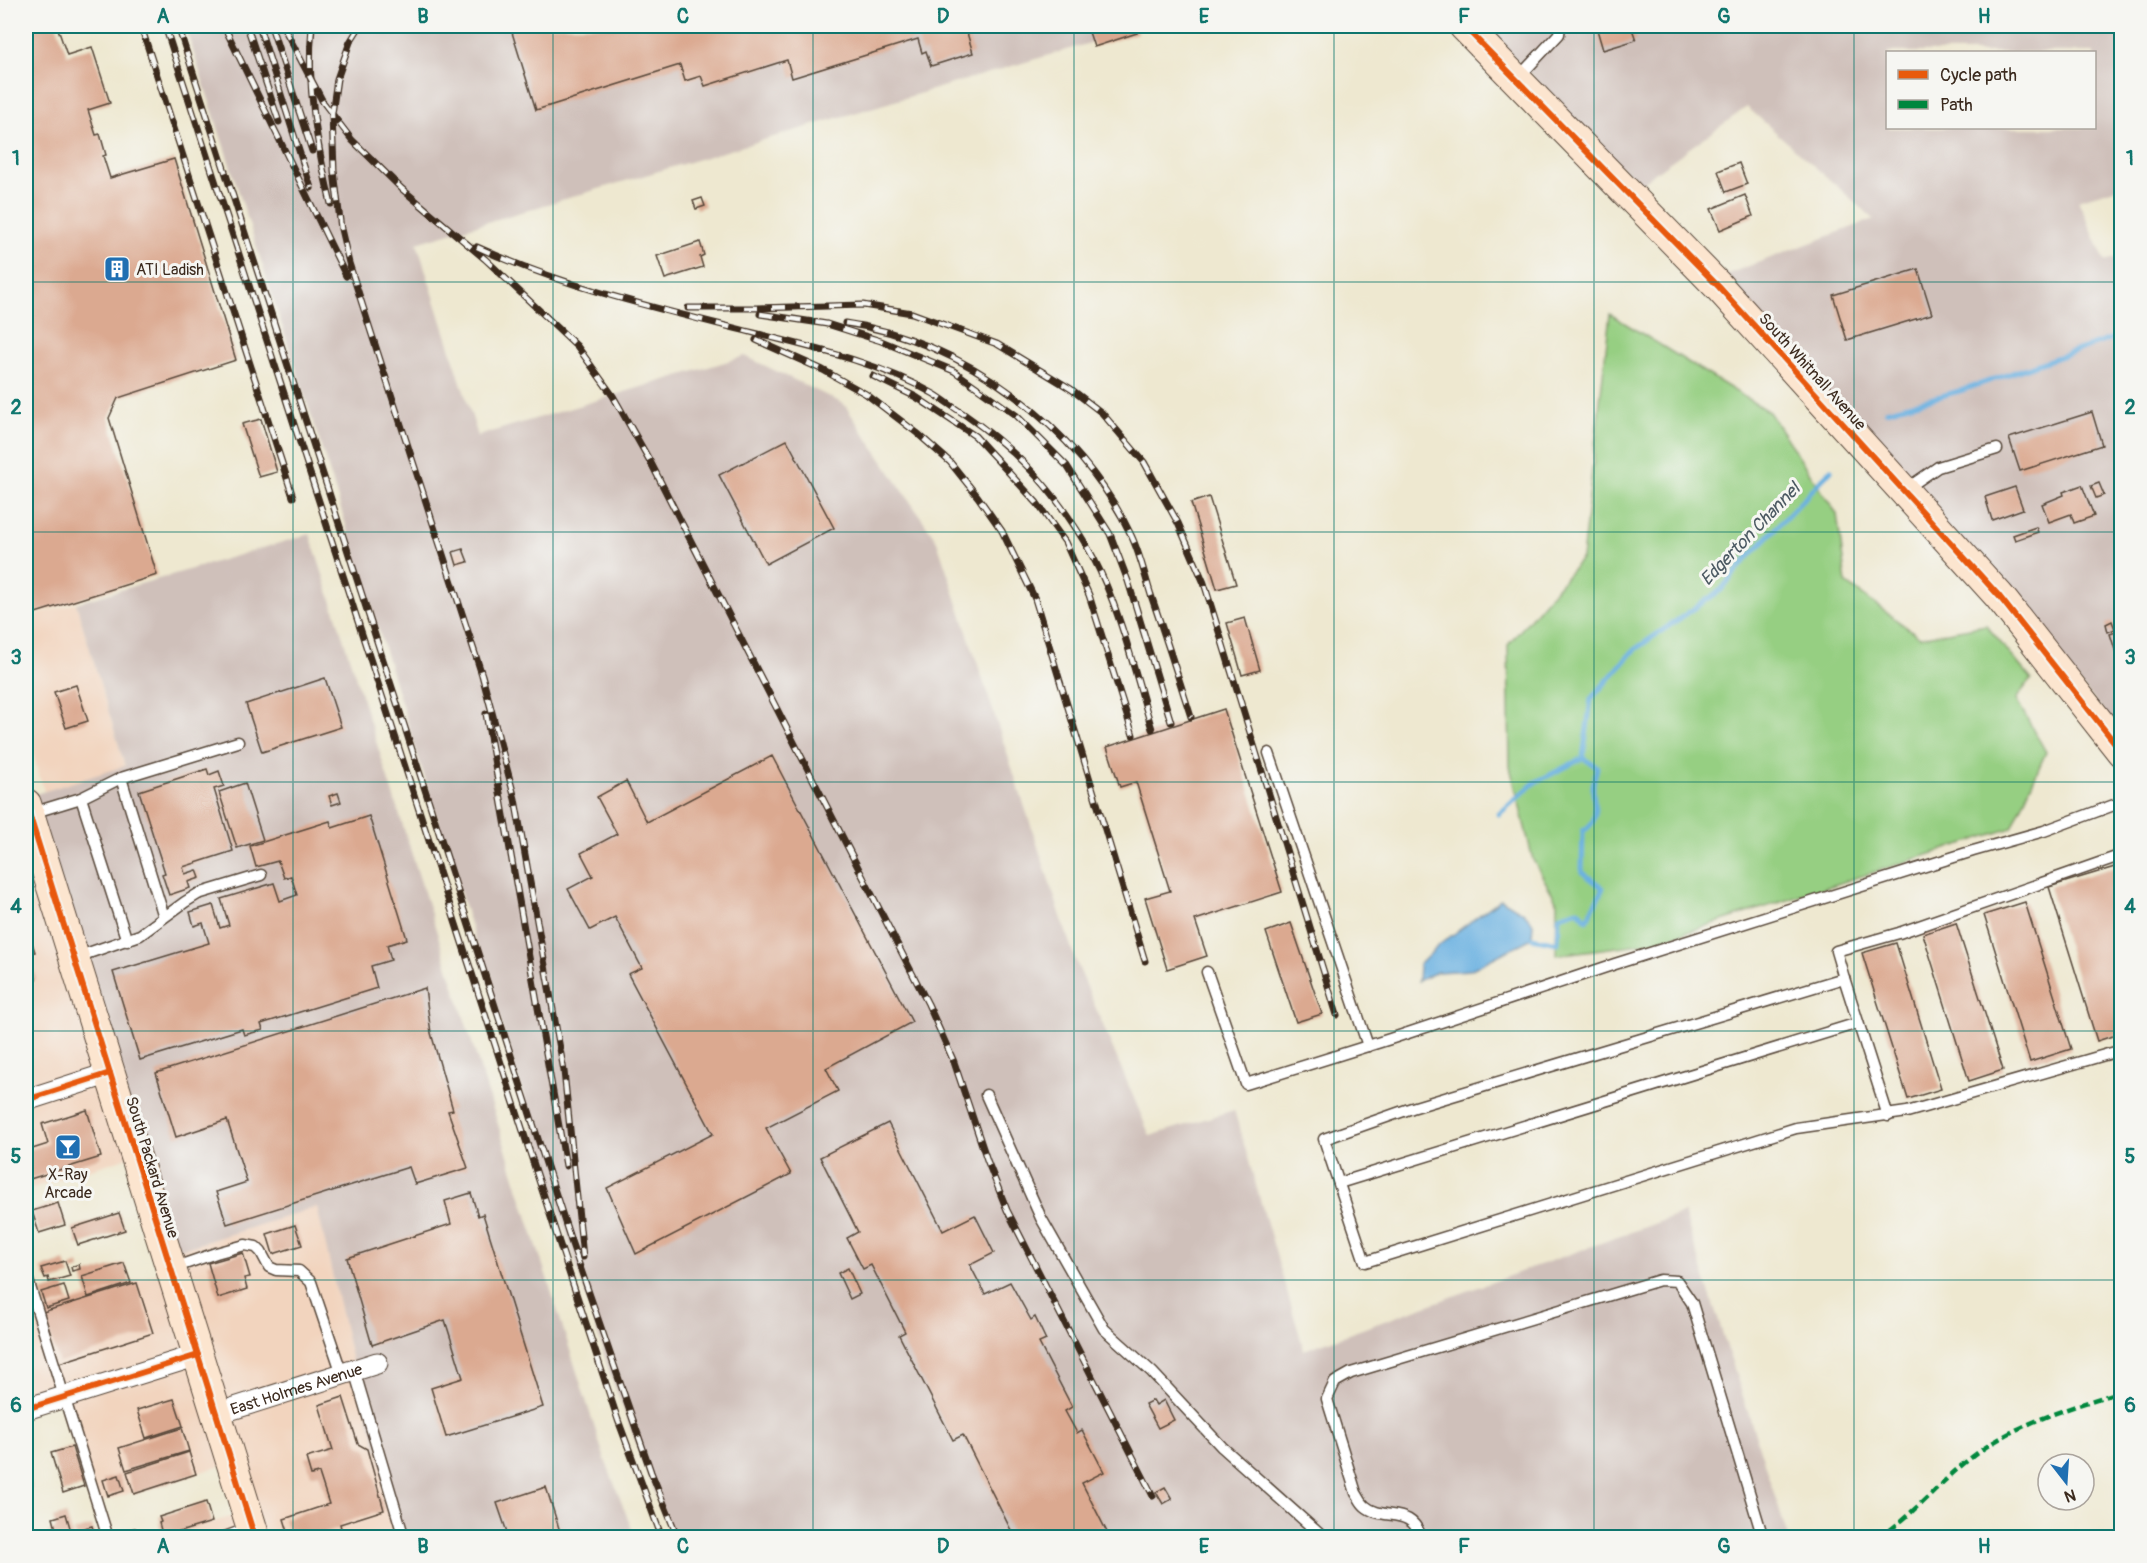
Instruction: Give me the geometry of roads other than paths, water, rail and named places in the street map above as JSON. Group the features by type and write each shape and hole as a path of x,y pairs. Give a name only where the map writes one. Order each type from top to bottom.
{"street":[{"name":"South Whitnall Avenue","path":"1464,26 1719,287 1904,491 1999,596 2121,752"},
{"name":"South Packard Avenue","path":"27,811 253,1532"},
{"path":"26,1100 110,1073"},
{"path":"26,1409 198,1355"},
{"name":"East Holmes Avenue","path":"216,1413 377,1363"}],"lane":[{"path":"1517,79 1559,34 1560,26"},
{"path":"1904,491 1938,467 1997,449"},
{"path":"27,811 81,798 121,778 238,742"},
{"path":"1269,753 1368,1046"},
{"path":"121,778 164,917"},
{"path":"81,798 127,940"},
{"path":"1207,972 1246,1084 1615,964 2043,831 2121,802"},
{"path":"1888,1116 1836,951 1899,933 2121,855"},
{"path":"74,958 140,935 198,894 261,876"},
{"path":"1844,978 1412,1108 1324,1139 1365,1262 1796,1128 1888,1116 2121,1050"},
{"path":"1339,1183 1858,1023"},
{"path":"986,1095 1041,1218 1104,1329 1152,1372 1222,1447 1324,1538"},
{"path":"171,1269 244,1245 256,1247 270,1267 276,1270 299,1271 311,1282 348,1372 404,1538"},
{"path":"26,1274 108,1538"},
{"path":"1421,1538 1418,1527 1402,1515 1381,1513 1365,1506 1356,1493 1327,1399 1335,1382 1351,1373 1660,1280 1677,1281 1692,1303 1763,1538"},
{"path":"222,1538 253,1532"}],"water":[{"path":"1501,899 1524,913 1533,923 1532,938 1470,970 1437,972 1418,981 1419,965 1439,945"}],"waterway":[{"name":"Edgerton Channel","path":"1886,411 1963,390 2122,335"},
{"name":"Edgerton Channel","path":"1583,758 1591,699 1634,650 1721,590 1744,562 1831,470"},
{"path":"1499,814 1534,783 1583,758"},
{"name":"Edgerton Channel","path":"1532,938 1558,943 1559,916 1578,910 1587,920 1603,888 1582,872 1583,831 1595,816 1593,781 1597,767 1583,758"}],"railway":[{"path":"141,26 293,497"},
{"path":"165,26 557,1236 618,1420 662,1538"},
{"path":"178,26 571,1241 651,1472 678,1538"},
{"path":"224,26 346,276"},
{"path":"247,26 279,122"},
{"path":"259,26 311,188"},
{"path":"271,26 312,151"},
{"path":"283,26 323,102 352,140 402,189 485,259 577,346 613,396 651,463 928,1004 954,1062 987,1160 1007,1210 1153,1496"},
{"path":"312,26 310,71 314,115 331,204"},
{"path":"360,26 350,42 337,79 332,114 334,171 341,229 349,263 482,675 515,799 564,1071 583,1257"},
{"path":"477,247 546,275 616,297 803,345 870,365 913,383 964,414 1004,445 1038,477 1080,534 1103,577 1111,598 1152,729"},
{"path":"688,308 863,305 912,313 997,344 1071,389 1102,413 1144,462 1178,523 1204,583 1337,1015"},
{"path":"760,314 827,324 881,341 954,371 1016,415 1067,466 1110,534 1128,581 1171,722"},
{"path":"845,323 889,332 932,348 974,369 1013,395 1049,425 1082,459 1109,496 1134,542 1191,717"},
{"path":"756,340 823,370 866,394 917,433 950,462 1002,531 1035,599 1145,961"},
{"path":"873,376 916,397 975,436 1037,503 1065,542 1089,595 1133,735"},
{"path":"486,714 566,1166"}],"place":[{"name":"ATI Ladish","path":"117,269"},
{"name":"X-Ray Arcade","path":"68,1147"}]}
